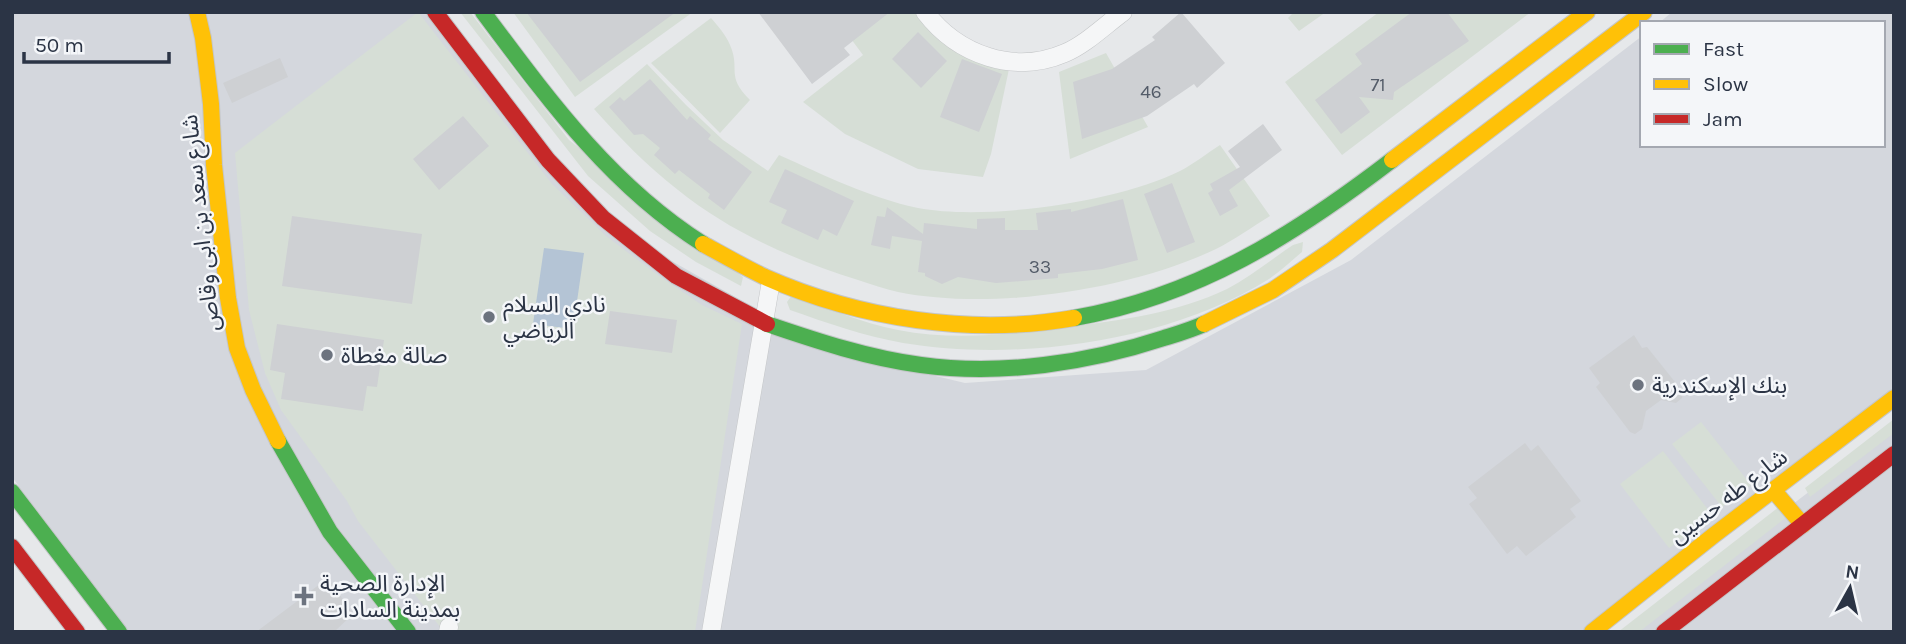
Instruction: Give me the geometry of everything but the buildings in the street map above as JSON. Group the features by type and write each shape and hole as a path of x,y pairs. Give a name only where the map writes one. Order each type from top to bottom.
{"street":[{"name":"شارع سعد بن ابى وقاص","path":"197,12 209,91 228,298 237,348 274,433 330,532 408,632"},
{"path":"435,12 548,160 603,218 676,276 762,322 824,344 922,365 990,368 1066,363 1125,351 1198,327 1273,290 1320,236 1587,12"},
{"path":"483,12 562,117 615,176 675,225 708,247 771,281 844,305 912,319 980,325 1049,322 1118,309 1184,287 1246,257 1320,236 1644,12"},
{"path":"925,12 940,29 968,50 1016,62 1032,62 1079,46 1122,12"},
{"path":"711,632 771,281"},
{"name":"شارع طه حسين","path":"1592,632 1894,398"},
{"path":"1664,632 1894,454"},
{"path":"1774,491 1803,525"},
{"path":"12,492 119,632"},
{"path":"12,547 77,632"}],"shaded area":[{"path":"12,12 433,12 599,220 831,351 965,383 1146,370 1351,260 1640,38 1640,147 1885,147 1885,21 1661,21 1672,12 1894,12 1894,394 1584,632 128,632 12,477"},
{"name":"نادي السلام الرياضي","path":"418,12 552,184 606,236 702,305 742,324 695,632 444,632 358,521 347,501 281,410 265,373 249,310 235,153"},
{"path":"460,12 470,12 569,140 743,277 741,286 696,262 650,231 588,176"},
{"path":"513,12 693,12 575,97"},
{"path":"831,12 921,12 1009,69 991,154 983,177 918,169 845,134 803,102 863,55"},
{"path":"1294,12 1326,12 1299,31 1288,18"},
{"path":"1379,12 1531,12 1342,155 1285,82"},
{"path":"711,18 728,41 738,84 750,100 720,133 651,63"},
{"path":"1106,53 1148,127 1070,159 1059,72"},
{"path":"647,64 723,140 768,171 779,155 847,185 900,204 947,211 979,212 1088,200 1154,182 1185,168 1220,145 1270,216 1216,249 1143,276 1102,286 1017,298 935,297 898,292 834,272 741,232 698,205 655,171 594,109"},
{"path":"1303,242 1302,252 1278,273 1229,301 1139,332 1092,342 1043,348 995,350 903,343 860,333 790,310 787,302 792,295 871,323 919,333 961,336 1046,330 1129,318 1189,304 1227,289 1293,245"},
{"path":"1894,419 1894,433 1810,497 1805,488"},
{"path":"1701,422 1751,485 1722,507 1672,444"},
{"path":"1894,427 1894,632 1624,632 1772,520"},
{"path":"1663,451 1713,516 1669,548 1620,484"},
{"path":"1784,503 1793,512 1639,632 1618,632"}],"water":[{"path":"544,248 584,253 573,329 533,324"}],"traffic: fast":[{"path":"483,12 557,108 610,168 670,221 703,244"},
{"path":"1074,318 1162,295 1243,259 1318,213 1392,160"},
{"path":"767,324 882,358 921,365 982,369 1044,365 1105,354 1204,324"},
{"path":"278,441 330,532 408,632"},
{"path":"12,492 119,632"}],"traffic: slow":[{"path":"197,12 211,104 214,165 228,298 237,348 253,390 278,441"},
{"path":"1392,160 1587,12"},
{"path":"1204,324 1273,290 1332,250 1644,12"},
{"path":"703,244 765,277 801,292 878,313 956,324 996,325 1074,318"},
{"path":"1592,632 1894,398"},
{"path":"1774,491 1803,525"}],"traffic: jam":[{"path":"435,12 548,160 603,218 676,276 767,324"},
{"path":"1664,632 1894,454"},
{"path":"12,547 77,632"}],"place":[{"name":"نادي السلام الرياضي","path":"489,317"},
{"name":"صالة مغطاة","path":"327,355"},
{"name":"بنك الإسكندرية","path":"1638,385"},
{"name":"الإدارة الصحية بمدينة السادات","path":"304,596"}]}
